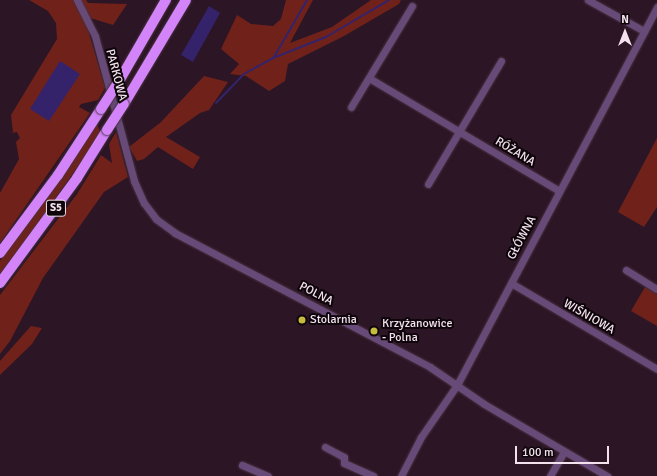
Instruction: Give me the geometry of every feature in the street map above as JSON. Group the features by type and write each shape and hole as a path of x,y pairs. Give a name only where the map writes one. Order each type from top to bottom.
{"highway":[{"name":"S5","path":"0,253 58,175 118,83 166,0"},
{"name":"S5","path":"0,282 73,184 124,104 186,0"}],"street":[{"name":"PARKOWA","path":"77,0 95,36 127,158"},
{"path":"588,0 644,31"},
{"path":"351,107 412,6"},
{"name":"GŁÓWNA","path":"401,476 421,437 456,385 657,7"},
{"path":"428,184 501,61"},
{"name":"RÓŻANA","path":"369,78 559,191"},
{"name":"POLNA","path":"127,158 144,203 156,219 175,233 400,350 564,452 607,476"},
{"path":"626,270 657,289"},
{"name":"WIŚNIOWA","path":"511,283 657,369"},
{"path":"325,447 344,457 344,463 372,476"},
{"path":"550,476 564,452"},
{"path":"242,465 268,476"}],"shaded area":[{"path":"29,0 86,0 88,3 127,4 113,25 84,16 105,88 98,100 81,104 79,107 90,113 0,243 0,193 19,159 16,142 20,138 17,132 10,133 13,132 11,115 57,39 56,23 48,11"},
{"path":"286,0 313,0 290,43 332,27 371,0 401,0 399,4 344,36 288,64 285,81 269,91 246,76 230,74 239,64 221,49 237,15 251,24 273,26 281,19"},
{"path":"209,6 220,13 193,62 181,55"},
{"path":"60,61 80,74 49,121 30,109"},
{"path":"204,76 228,82 209,110 200,113 166,137 200,157 193,169 158,147 144,159 137,161 129,147 161,122"},
{"path":"97,124 101,134 0,276 0,261"},
{"path":"116,132 128,177 104,192 43,278 10,341 0,354 0,295 77,194 101,155 112,163 109,144"},
{"path":"657,138 657,207 644,227 618,212"},
{"path":"645,287 657,294 657,326 631,311"},
{"path":"31,326 42,328 32,344 0,375 0,361"}],"waterway":[{"path":"274,57 307,0"},
{"path":"216,103 244,74 273,58 326,37 389,0"}],"place":[{"name":"Stolarnia","path":"302,320"},
{"name":"Krzyżanowice - Polna","path":"374,331"}]}
